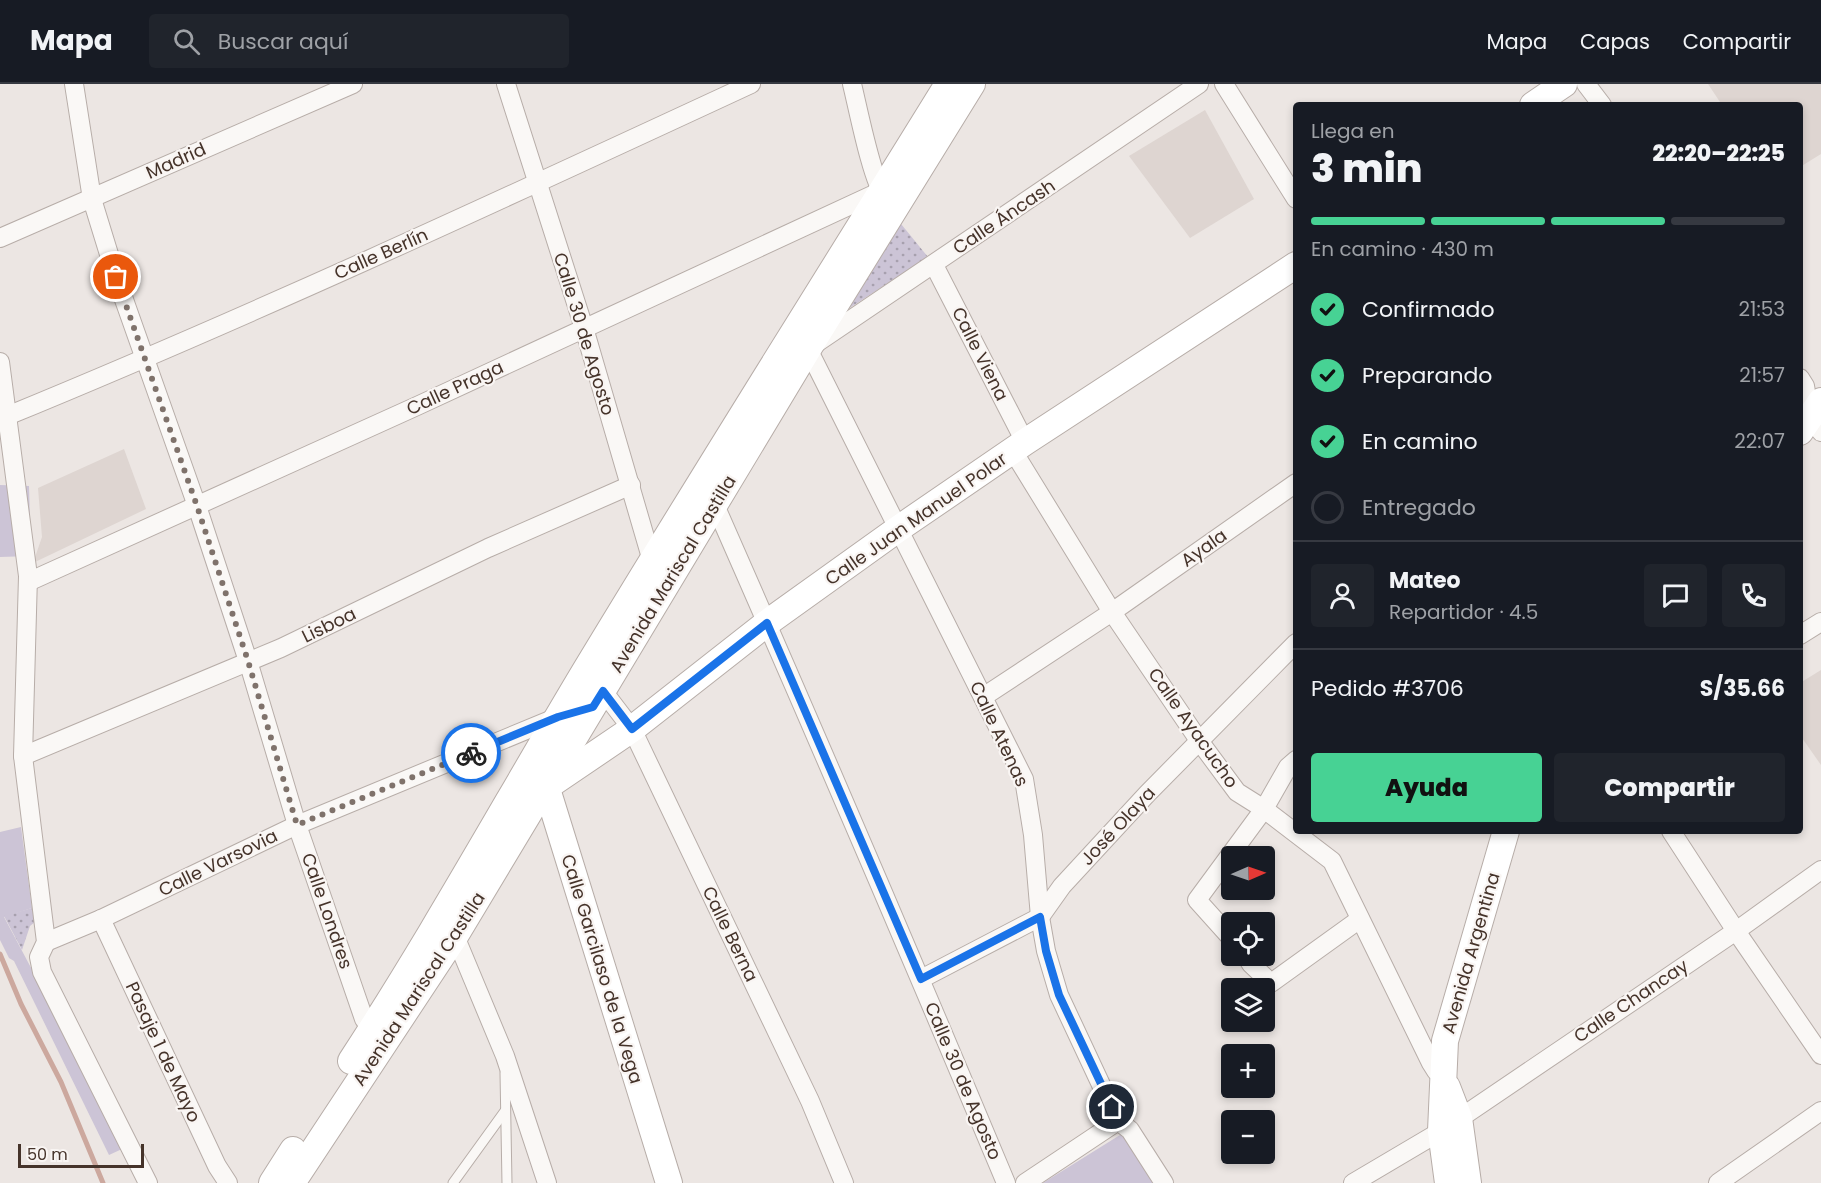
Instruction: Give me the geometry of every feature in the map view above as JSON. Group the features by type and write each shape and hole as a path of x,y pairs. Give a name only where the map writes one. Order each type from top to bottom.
{"main road":[{"name":"Avenida Mariscal Castilla","path":"446,930 536,754 558,717 662,568 705,499 888,200 948,84"},
{"name":"Avenida Mariscal Castilla","path":"888,200 972,84"},
{"path":"1537,102 1564,84"},
{"name":"Calle Juan Manuel Polar","path":"546,787 632,729 767,623 898,529 1019,447 1293,272"},
{"name":"Avenida Mariscal Castilla","path":"278,1183 379,1035 446,930 546,787 598,699 662,568"},
{"name":"Calle Garcilaso de la Vega","path":"536,754 669,1183"},
{"name":"Avenida Argentina","path":"1468,1183 1450,1124 1443,1076 1445,1041 1505,834"},
{"name":"Avenida Argentina","path":"1448,1183 1450,1124"}],"street":[{"name":"Calle Londres","path":"74,84 92,199 144,360 197,506 248,661 297,825 364,1019 379,1035"},
{"name":"Madrid","path":"0,238 352,84"},
{"name":"Calle 30 de Agosto","path":"506,84 584,328 631,485 662,568"},
{"name":"Calle Berlín","path":"7,416 144,360 751,84"},
{"path":"852,84 888,200"},
{"name":"Calle Áncash","path":"800,343 934,265 1198,84"},
{"path":"1224,84 1293,194"},
{"path":"1586,84 1600,102"},
{"name":"Calle Praga","path":"28,582 584,328 888,200"},
{"name":"Calle Viena","path":"934,265 1019,447"},
{"name":"Calle Atenas","path":"800,343 898,529 1024,779 1033,835 1040,917 1046,951 1059,995 1118,1121 1130,1130 1164,1183"},
{"path":"0,362 28,582 23,756 46,942 39,957 42,972 148,1183"},
{"path":"1803,382 1806,386 1810,418"},
{"name":"Calle Ayacucho","path":"1019,447 1112,612 1200,742 1237,792 1293,831"},
{"name":"Lisboa","path":"23,756 281,648 488,548 631,485"},
{"name":"Ayala","path":"982,697 1112,612 1293,485"},
{"name":"Calle 30 de Agosto","path":"705,499 767,623 921,979 1006,1183"},
{"path":"1803,633 1821,622"},
{"name":"José Olaya","path":"921,979 1040,917 1062,886 1147,794 1293,646"},
{"name":"Calle Varsovia","path":"46,942 100,919 297,825 598,699"},
{"name":"Calle Berna","path":"598,699 632,729 810,1101 844,1183"},
{"path":"1221,927 1197,900 1264,809 1288,767 1293,763"},
{"name":"Calle Ayacucho","path":"1297,834 1332,861 1431,1063 1443,1076"},
{"path":"1673,834 1821,1056"},
{"name":"Calle Chancay","path":"1353,1183 1450,1124 1736,931 1821,870"},
{"name":"Pasaje 1 de Mayo","path":"100,919 217,1166 228,1183"},
{"path":"1253,966 1271,983 1360,919"},
{"path":"446,930 505,1056 547,1183"},
{"path":"1718,1183 1821,1112"},
{"path":"1025,1183 1118,1121"}],"lane":[{"path":"505,1056 507,1183"},
{"path":"453,1183 505,1111"}],"shaded area":[{"path":"1708,84 1821,84 1821,154 1803,165 1803,102 1720,102"},
{"path":"1205,110 1254,199 1190,238 1129,156"},
{"path":"897,219 928,257 845,311"},
{"path":"124,449 146,509 33,563 42,537 38,488"},
{"path":"0,485 29,486 31,556 0,557"},
{"path":"1821,670 1821,765 1803,739 1803,681"},
{"path":"21,827 32,908 4,917 79,1058 122,1149 109,1155 14,961 9,958 0,940 0,832"},
{"path":"32,908 35,922 30,926 22,950 4,916"},
{"path":"1128,1130 1160,1183 1043,1183"}],"waterway":[{"path":"0,954 21,1004 61,1082 103,1183"}],"way so far":[{"path":"116,277 197,506 248,661 297,825 471,753"}],"route":[{"path":"471,753 558,717 593,707 603,691 632,729 767,623 921,979 1040,917 1046,951 1059,995 1112,1107"}]}
